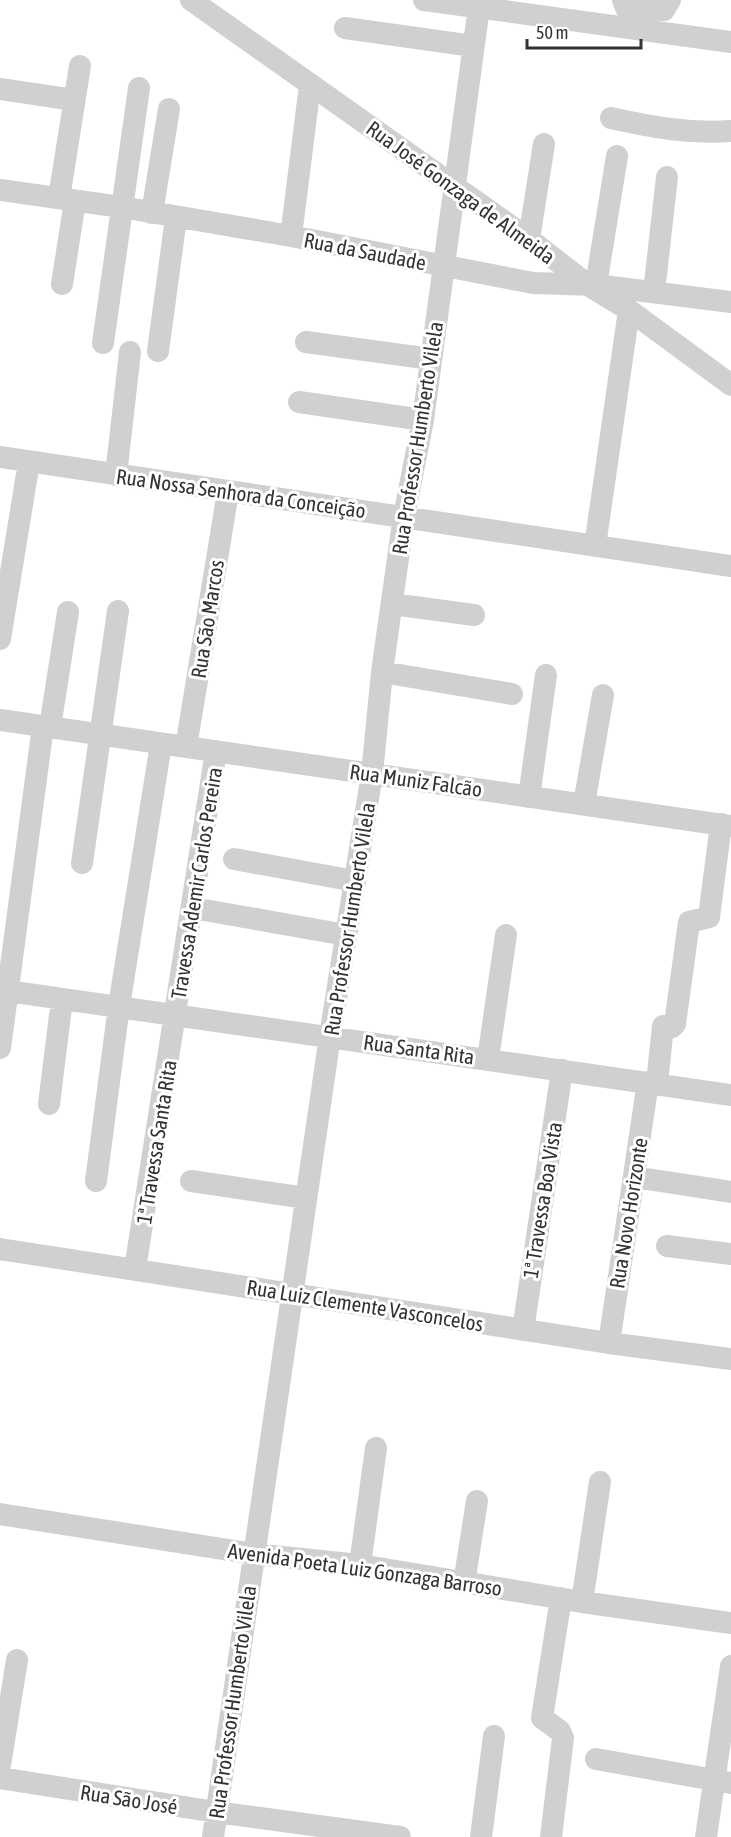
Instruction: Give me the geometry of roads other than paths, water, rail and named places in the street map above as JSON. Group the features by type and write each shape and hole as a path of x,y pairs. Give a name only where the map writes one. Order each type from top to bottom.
{"street":[{"name":"Rua José Gonzaga de Almeida","path":"191,0 629,310 731,385"},
{"path":"424,0 479,3 731,42"},
{"path":"623,0 626,8 664,10 670,0"},
{"name":"Rua Professor Humberto Vilela","path":"213,1837 330,1036 372,774 382,672 398,604 404,516 423,420 479,3"},
{"path":"345,28 473,46"},
{"path":"62,284 74,100 80,66"},
{"path":"291,236 310,85"},
{"path":"103,343 139,88"},
{"path":"0,89 74,100"},
{"path":"152,213 169,109"},
{"path":"610,118 672,131 702,133 731,131"},
{"path":"529,239 544,144"},
{"path":"592,285 617,156"},
{"path":"654,292 667,177"},
{"name":"Rua da Saudade","path":"0,190 121,207 291,236 533,283 592,285 731,302"},
{"path":"158,351 176,218"},
{"path":"595,546 629,310"},
{"path":"306,342 431,359"},
{"path":"116,475 130,352"},
{"path":"299,402 423,420"},
{"name":"Rua Nossa Senhora da Conceição","path":"0,458 731,566"},
{"path":"0,639 29,462"},
{"name":"Rua São Marcos","path":"186,747 228,492"},
{"path":"398,604 474,615"},
{"path":"82,863 118,611"},
{"path":"0,1048 4,991 68,612"},
{"path":"382,672 512,694"},
{"path":"529,797 546,675"},
{"path":"584,804 603,695"},
{"name":"Rua Muniz Falcão","path":"0,720 726,825"},
{"path":"96,1180 119,1006 161,744"},
{"name":"Travessa Ademir Carlos Pereira","path":"176,1014 216,751"},
{"name":"Rua Novo Horizonte","path":"609,1343 634,1177 663,1026 672,1027 675,1024 689,922 710,917 726,825"},
{"path":"234,859 356,881"},
{"path":"193,908 346,935"},
{"path":"488,1059 506,935"},
{"name":"Rua Santa Rita","path":"4,991 731,1095"},
{"path":"49,1104 62,999"},
{"name":"1ª Travessa Santa Rita","path":"135,1269 176,1014"},
{"name":"1ª Travessa Boa Vista","path":"523,1330 562,1070"},
{"path":"634,1177 731,1192"},
{"path":"191,1181 306,1198"},
{"path":"667,1246 731,1254"},
{"name":"Rua Luiz Clemente Vasconcelos","path":"0,1249 609,1343 731,1359"},
{"path":"360,1565 376,1448"},
{"path":"551,1837 563,1738 560,1731 542,1718 600,1482"},
{"path":"464,1583 477,1500"},
{"name":"Avenida Poeta Luiz Gonzaga Barroso","path":"0,1514 254,1554 360,1565 571,1600 731,1623"},
{"path":"0,1765 17,1660"},
{"path":"706,1837 722,1782 731,1666"},
{"path":"481,1837 494,1736"},
{"path":"596,1759 722,1782"},
{"name":"Rua São José","path":"0,1779 400,1837"}]}
